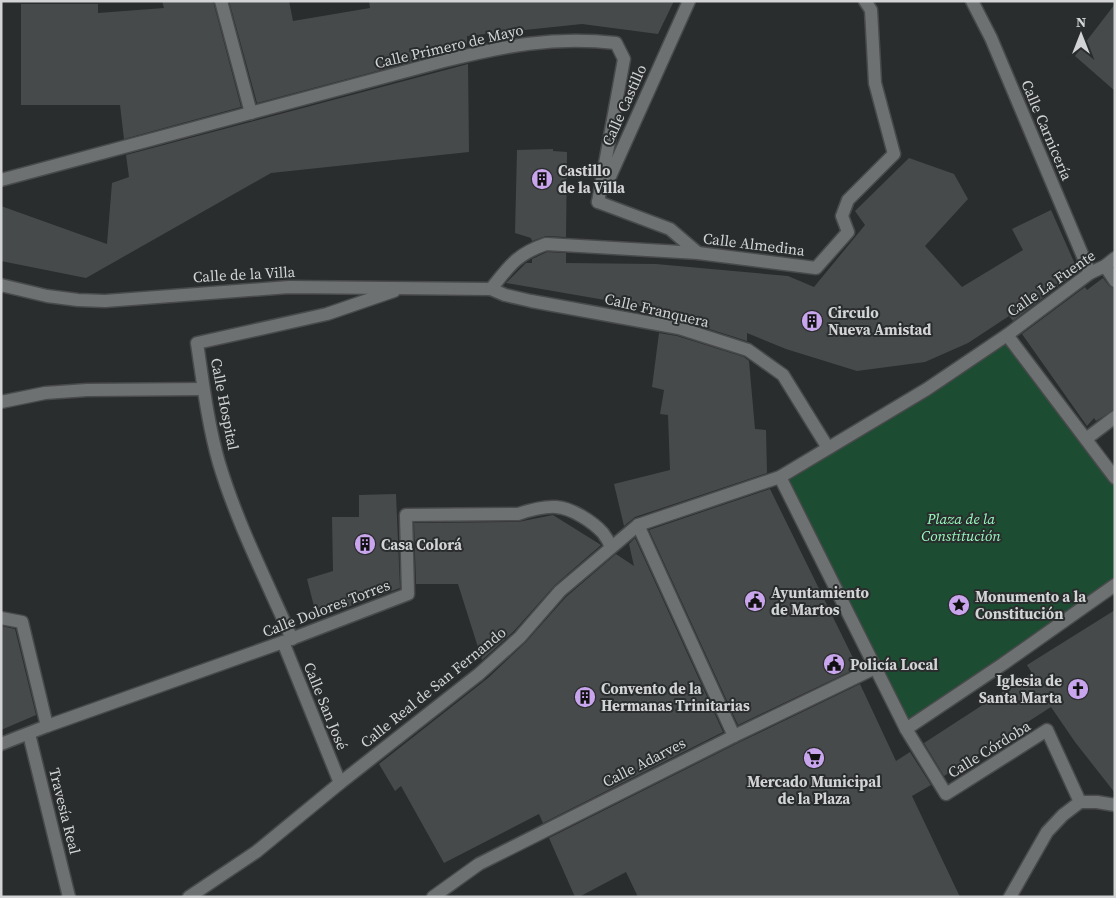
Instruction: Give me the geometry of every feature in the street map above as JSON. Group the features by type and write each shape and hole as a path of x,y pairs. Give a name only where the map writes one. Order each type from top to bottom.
{"street":[{"path":"221,1 250,113"},
{"name":"Calle Castillo","path":"598,202 689,1"},
{"name":"Calle Almedina","path":"491,288 512,262 529,250 546,244 698,253 816,268 848,232 842,216 848,200 894,154 875,83 871,10 865,1"},
{"name":"Calle Carnicería","path":"972,1 992,38 1090,273"},
{"name":"Calle Primero de Mayo","path":"1,180 498,48 551,40 586,40 616,43 624,59 598,202"},
{"path":"598,202 670,229 698,253"},
{"path":"1110,262 1115,281"},
{"name":"Calle La Fuente","path":"1006,335 1090,273 1110,262"},
{"name":"Calle de la Villa","path":"1,284 46,296 104,301 289,287 491,288"},
{"name":"Calle Hospital","path":"288,641 219,463 197,343 327,314 403,288"},
{"name":"Calle Franquera","path":"491,288 505,295 531,301 679,328 748,350 783,375 828,448"},
{"path":"1115,478 1006,335 927,389 780,477 906,728 1003,664 1115,585"},
{"path":"1,402 45,393 87,390 204,389"},
{"path":"1086,439 1115,417"},
{"name":"Calle Real de San Fernando","path":"189,897 256,852 340,783 479,674 520,637 560,591 638,524 780,477"},
{"name":"Calle Dolores Torres","path":"1,744 46,726 288,641 408,594 406,515 518,514 533,509 558,507 575,513 588,521 604,534 611,547"},
{"path":"638,524 734,736"},
{"path":"1,618 22,622 46,726"},
{"name":"Calle San José","path":"288,641 340,783"},
{"name":"Calle Adarves","path":"433,897 479,864 876,667"},
{"name":"Calle Córdoba","path":"906,728 946,794 1047,730 1080,802"},
{"name":"Travesía Real","path":"30,734 69,897"},
{"path":"1010,897 1047,832 1064,815 1080,802 1115,806"}],"green space":[{"name":"Plaza de la Constitución","path":"1007,335 1115,478 1115,585 906,729 780,477"}],"building":[{"path":"162,1 213,1 241,107 124,139 120,105 21,105 21,4 98,4 98,13 164,8"},
{"path":"229,1 289,1 293,21 370,8 369,1 674,1 658,34 582,24 467,36 467,47 257,103"},
{"path":"1115,4 1115,91 1075,56"},
{"path":"468,64 469,152 271,173 86,278 1,261 1,206 107,244 112,183 129,177 126,155"},
{"path":"553,149 553,151 567,152 566,237 546,236 532,241 531,238 515,233 517,150"},
{"path":"909,158 954,174 968,199 925,246 962,287 1023,250 1012,229 1051,210 1078,271 1013,321 1009,316 968,343 925,362 857,371 786,349 747,333 747,341 681,320 662,317 663,310 506,283 526,263 532,263 532,259 547,252 566,253 566,263 656,264 788,276 814,287 865,225 855,211"},
{"path":"1103,278 1109,286 1115,289 1115,409 1096,421 1094,418 1087,426 1022,334 1085,287 1087,290"},
{"path":"659,333 677,336 744,357 749,361 755,429 766,430 767,473 635,517 624,526 614,484 670,470 668,415 660,414 664,390 652,387"},
{"name":"Ayuntamiento de Martos","path":"770,489 857,666 852,668 853,670 738,725 649,530"},
{"name":"Casa Colorá","path":"396,494 400,588 317,618 307,579 333,571 332,517 359,517 359,495"},
{"path":"553,515 601,545 555,585 514,631 482,660 458,584 416,584 414,523 518,522"},
{"name":"Convento de la Hermanas Trinitarias","path":"635,538 723,732 543,823 539,814 444,863 401,786 395,791 379,764 488,678 526,642 566,597 616,554 634,566 629,544"},
{"name":"Iglesia de Santa Marta","path":"1115,610 1115,793 1075,742 1051,707 944,776 924,743 1032,673 1027,665"},
{"path":"1,626 15,629 36,715 1,730"},
{"name":"Mercado Municipal de la Plaza","path":"860,684 896,761 910,752 931,785 912,796 960,897 638,897 626,872 579,897 575,897 549,838"}],"place":[{"name":"Castillo de la Villa","path":"542,179"},
{"name":"Circulo Nueva Amistad","path":"812,321"},
{"name":"Casa Colorá","path":"365,544"},
{"name":"Ayuntamiento de Martos","path":"755,601"},
{"name":"Monumento a la Constitución","path":"959,605"},
{"name":"Policía Local","path":"834,664"},
{"name":"Iglesia de Santa Marta","path":"1078,689"},
{"name":"Convento de la Hermanas Trinitarias","path":"585,697"},
{"name":"Mercado Municipal de la Plaza","path":"814,758"}]}
